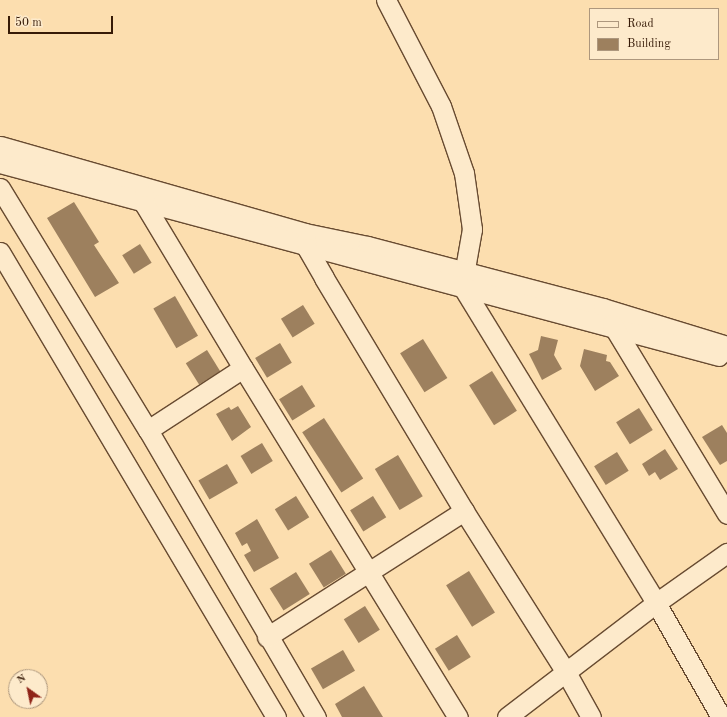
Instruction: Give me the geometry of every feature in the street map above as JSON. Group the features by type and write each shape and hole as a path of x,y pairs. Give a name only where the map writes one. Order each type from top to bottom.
{"street":[{"path":"386,0 441,106 464,173 472,229 464,278 656,603 721,717"},
{"path":"0,146 144,195 243,368 368,574 458,717"},
{"path":"0,163 144,195 306,240 464,278 603,308 727,346"},
{"path":"0,188 148,430 267,637 316,717"},
{"path":"306,240 464,511 567,674 591,717"},
{"path":"0,252 276,717"},
{"path":"464,278 615,329 727,358"},
{"path":"603,308 727,514"},
{"path":"148,430 243,368"},
{"path":"267,637 368,574 464,511"},
{"path":"507,717 567,674 656,603 727,553"}],"building":[{"path":"74,202 99,242 94,245 119,283 95,297 47,218"},
{"path":"140,244 152,263 134,274 122,255"},
{"path":"175,296 198,336 176,348 153,308"},
{"path":"303,305 315,324 293,337 281,319"},
{"path":"541,336 558,340 554,355 562,369 542,380 529,354 538,350"},
{"path":"423,339 447,378 424,392 400,353"},
{"path":"280,343 292,363 267,378 255,358"},
{"path":"584,349 607,355 606,361 610,362 619,376 595,391 580,366"},
{"path":"207,350 220,371 199,384 186,363"},
{"path":"492,371 517,411 494,425 469,385"},
{"path":"302,385 315,406 292,421 279,399"},
{"path":"238,406 251,427 232,441 216,414 229,407 231,410"},
{"path":"639,408 653,430 630,444 616,422"},
{"path":"324,418 363,478 341,493 302,432"},
{"path":"722,425 727,433 727,461 720,465 702,437"},
{"path":"262,443 273,461 251,474 241,456"},
{"path":"665,449 678,469 660,480 655,472 649,476 642,464"},
{"path":"617,452 629,471 606,485 594,466"},
{"path":"398,455 423,496 400,510 375,469"},
{"path":"227,464 238,483 209,500 198,480"},
{"path":"296,496 309,517 288,530 275,509"},
{"path":"373,496 386,517 363,532 350,510"},
{"path":"257,519 279,558 254,572 244,555 251,551 247,543 242,546 235,533"},
{"path":"331,550 346,574 324,588 309,564"},
{"path":"469,571 495,613 472,627 446,585"},
{"path":"296,572 310,594 283,610 270,588"},
{"path":"365,606 380,630 359,643 344,619"},
{"path":"457,635 471,657 449,671 435,649"},
{"path":"343,650 355,671 323,689 311,668"},
{"path":"364,686 383,717 342,717 335,704"}]}
